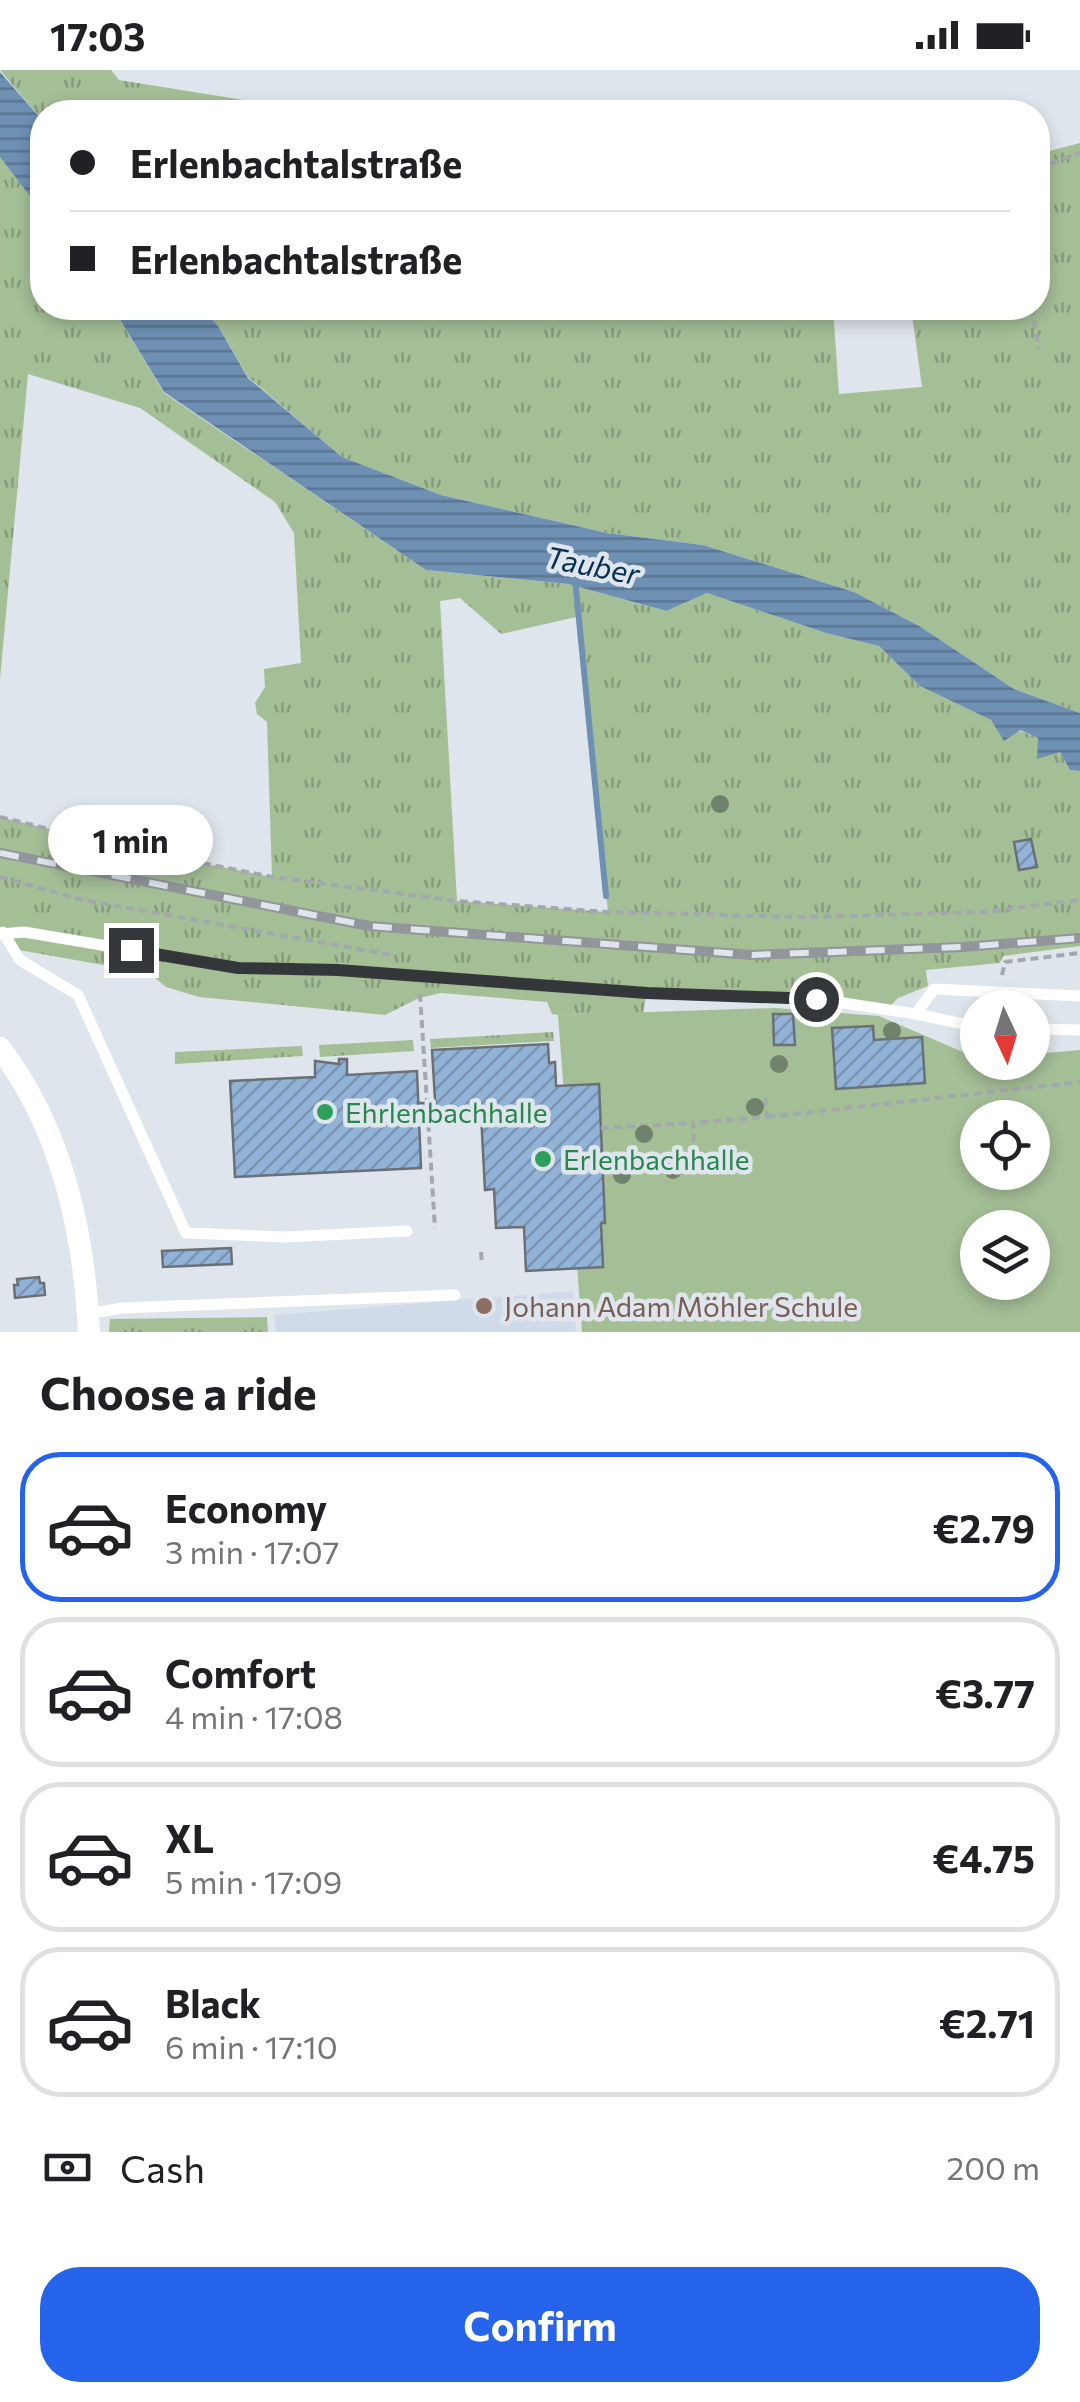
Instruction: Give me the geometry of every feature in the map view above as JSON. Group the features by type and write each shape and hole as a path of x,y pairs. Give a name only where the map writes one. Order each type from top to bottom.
{"street":[{"path":"0,1048 22,1078 73,1199 86,1271 89,1323"}],"lane":[{"path":"1,933 24,932 238,968 647,993 816,999 960,1024"},
{"path":"1,933 20,960 78,995 186,1234 285,1238 408,1232"},
{"path":"916,1014 934,990 982,990"},
{"path":"1050,995 1080,996"},
{"path":"1050,1029 1080,1030"},
{"path":"89,1323 122,1308 213,1308 455,1296"}],"path":[{"path":"1050,164 1080,153"},
{"path":"1034,320 1039,350"},
{"path":"0,817 140,851 272,877 495,904 608,912 804,916 982,912 1080,900"},
{"path":"0,877 83,900 412,958 418,976 434,1228"},
{"path":"998,990 1006,962 1080,953"},
{"path":"601,1128 767,1117 1080,1082"},
{"path":"765,1096 767,1117"},
{"path":"692,1124 694,1149 730,1174"},
{"path":"482,1252 482,1264"}],"shaded area":[{"name":"Johann Adam Möhler Schule","path":"573,1291 576,1332 276,1332 275,1315"}],"green space":[{"path":"0,70 111,70 119,80 244,100 30,100 30,106"},
{"path":"1080,143 1080,713 1014,689 921,627 854,592 703,545 607,533 441,495 342,457 248,377 212,320 834,320 839,394 922,387 913,320 1050,320 1050,151"},
{"path":"0,157 30,196 30,320 120,320 164,393 426,570 568,584 665,611 707,593 826,633 879,646 920,686 1039,738 1060,752 1070,770 1080,771 1080,946 1003,956 1000,963 926,970 928,986 898,998 887,1009 817,999 647,993 643,1013 558,1015 552,1014 547,1002 441,993 419,998 385,1015 199,997 166,987 149,973 13,949 0,934 0,817 140,851 272,877 267,722 257,714 255,703 265,687 264,669 301,663 294,533 275,502 140,408 28,374 0,679","holes":["460,598 501,634 576,617 608,912 457,901 440,601"]},
{"path":"775,1008 879,1016 960,1051 960,1080 1050,1080 1050,1053 1080,1050 1080,1332 582,1332 558,1015"},
{"path":"553,1032 554,1041 431,1048 430,1039"},
{"path":"413,1040 414,1051 320,1057 319,1045"},
{"path":"302,1046 303,1056 175,1064 175,1052"},
{"path":"267,1317 268,1332 109,1332 110,1319"}],"water":[{"path":"0,72 30,106 30,196 0,157"},
{"name":"Tauber","path":"120,320 212,320 248,378 342,457 441,495 607,533 703,545 854,592 921,627 1014,689 1080,713 1080,771 1070,770 1060,752 1037,759 1038,738 1020,730 1004,741 991,720 920,686 879,646 826,633 707,593 666,611 568,584 426,570 164,392"}],"building":[{"path":"1031,839 1037,867 1019,870 1014,842"},
{"path":"773,1014 793,1014 795,1045 774,1045"},
{"path":"873,1026 874,1040 922,1037 925,1083 836,1089 832,1028"},
{"name":"Erlenbachhalle","path":"548,1044 549,1063 555,1062 556,1086 599,1084 603,1267 526,1271 524,1227 496,1228 494,1189 485,1190 481,1114 436,1116 432,1050"},
{"name":"Ehrlenbachhalle","path":"339,1059 347,1059 347,1075 417,1071 421,1168 235,1177 230,1081 315,1077 315,1061 339,1064"},
{"path":"418,1103 435,1103 436,1120 419,1121"},
{"path":"231,1248 232,1264 163,1267 162,1251"},
{"path":"39,1277 45,1295 15,1298 17,1279"}],"waterway":[{"name":"Tauber","path":"575,579 606,896"}],"railway":[{"path":"0,853 369,926 752,955 1080,938"}],"place":[{"name":"Ehrlenbachhalle","path":"325,1112"},
{"name":"Erlenbachhalle","path":"543,1159"},
{"name":"Johann Adam Möhler Schule","path":"484,1306"}],"route":[{"path":"131,950 238,968 338,970 647,993 816,999"}]}
